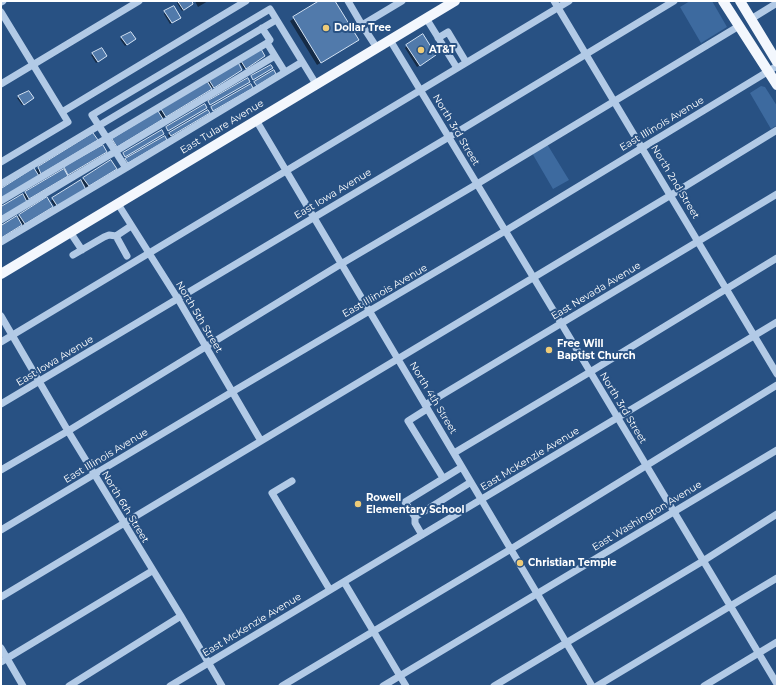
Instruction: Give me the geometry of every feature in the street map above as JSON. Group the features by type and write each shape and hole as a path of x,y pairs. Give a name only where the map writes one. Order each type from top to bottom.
{"main road":[{"name":"East Tulare Avenue","path":"1,274 454,1"},
{"path":"723,1 739,26 772,68 777,85"},
{"path":"731,1 737,9 749,16"},
{"path":"740,1 777,62"}],"street":[{"path":"1,84 139,1"},
{"path":"62,112 246,1"},
{"path":"362,24 402,1"},
{"path":"1,342 457,68 556,4 569,1"},
{"name":"East Iowa Avenue","path":"1,404 674,1"},
{"path":"351,2 362,24 377,48"},
{"path":"749,16 777,3"},
{"name":"North 2nd Street","path":"556,4 777,374"},
{"path":"126,168 92,114 270,9 316,84"},
{"path":"1,12 68,122 1,162"},
{"path":"426,18 457,68"},
{"path":"1,184 276,20"},
{"path":"1,470 739,26"},
{"path":"1,201 106,137 267,43 270,40 262,28"},
{"path":"438,38 448,32 466,62"},
{"name":"North 3rd Street","path":"390,40 777,684"},
{"path":"267,43 285,72"},
{"path":"1,220 275,56"},
{"path":"1,242 302,62"},
{"name":"East Illinois Avenue","path":"1,530 505,231 772,68"},
{"name":"North 4th Street","path":"256,120 592,686"},
{"path":"1,597 777,130"},
{"name":"East Nevada Avenue","path":"443,478 408,421 426,407 561,323 777,194"},
{"name":"North 5th Street","path":"118,204 148,254 178,299 261,441"},
{"path":"73,255 104,237 109,235 116,236 131,226"},
{"path":"70,232 82,250"},
{"path":"116,236 127,256"},
{"path":"454,453 777,258"},
{"name":"North 6th Street","path":"1,316 123,524 181,616 222,686"},
{"name":"East McKenzie Avenue","path":"170,686 777,322"},
{"path":"282,686 511,549 777,385"},
{"name":"East Washington Avenue","path":"383,686 777,450"},
{"path":"422,535 405,502 462,467"},
{"path":"292,481 272,493 330,590"},
{"path":"414,517 471,482"},
{"path":"494,686 703,561 777,514"},
{"path":"4,660 152,571"},
{"path":"597,686 777,578"},
{"path":"344,582 406,686"},
{"path":"69,686 181,616"},
{"path":"704,686 777,642"},
{"path":"1,648 4,660 23,686"}],"shaded area":[{"path":"690,1 712,1 727,27 701,43 680,7"},
{"path":"761,86 765,87 777,106 777,125 771,129 750,93"},
{"path":"547,144 569,180 553,189 532,153"}],"building":[{"path":"178,1 192,1 193,4 184,10"},
{"name":"Dollar Tree","path":"319,1 335,1 359,40 321,63 293,17"},
{"path":"174,6 181,18 172,23 164,11"},
{"path":"131,32 136,39 127,45 121,37"},
{"name":"AT&T","path":"423,34 436,55 420,66 406,45"},
{"path":"102,48 107,56 98,62 92,53"},
{"path":"261,49 265,56 246,69 241,61"},
{"path":"238,62 242,70 214,88 209,80"},
{"path":"271,65 273,68 253,80 251,76"},
{"path":"274,70 276,74 257,86 254,82"},
{"path":"248,78 250,82 210,105 208,101"},
{"path":"207,81 212,89 166,117 161,109"},
{"path":"251,84 253,88 213,111 211,107"},
{"path":"29,91 34,98 24,105 18,96"},
{"path":"205,104 207,108 168,131 166,127"},
{"path":"208,110 210,113 171,136 169,133"},
{"path":"158,111 163,119 117,147 112,139"},
{"path":"162,130 164,134 125,157 123,153"},
{"path":"93,133 98,140 41,174 38,167"},
{"path":"165,136 167,140 128,163 125,159"},
{"path":"103,145 107,152 68,175 64,167"},
{"path":"111,160 117,169 89,186 83,178"},
{"path":"34,168 39,176 1,199 1,189"},
{"path":"64,169 68,176 29,199 25,192"},
{"path":"81,180 86,190 58,207 52,198"},
{"path":"23,194 27,202 1,217 1,207"},
{"path":"47,197 53,207 25,224 19,215"},
{"path":"17,216 22,225 1,238 1,226"}],"place":[{"name":"Dollar Tree","path":"326,28"},
{"name":"AT&T","path":"421,50"},
{"name":"Free Will Baptist Church","path":"549,350"},
{"name":"Rowell Elementary School","path":"358,504"},
{"name":"Christian Temple","path":"520,563"}]}
